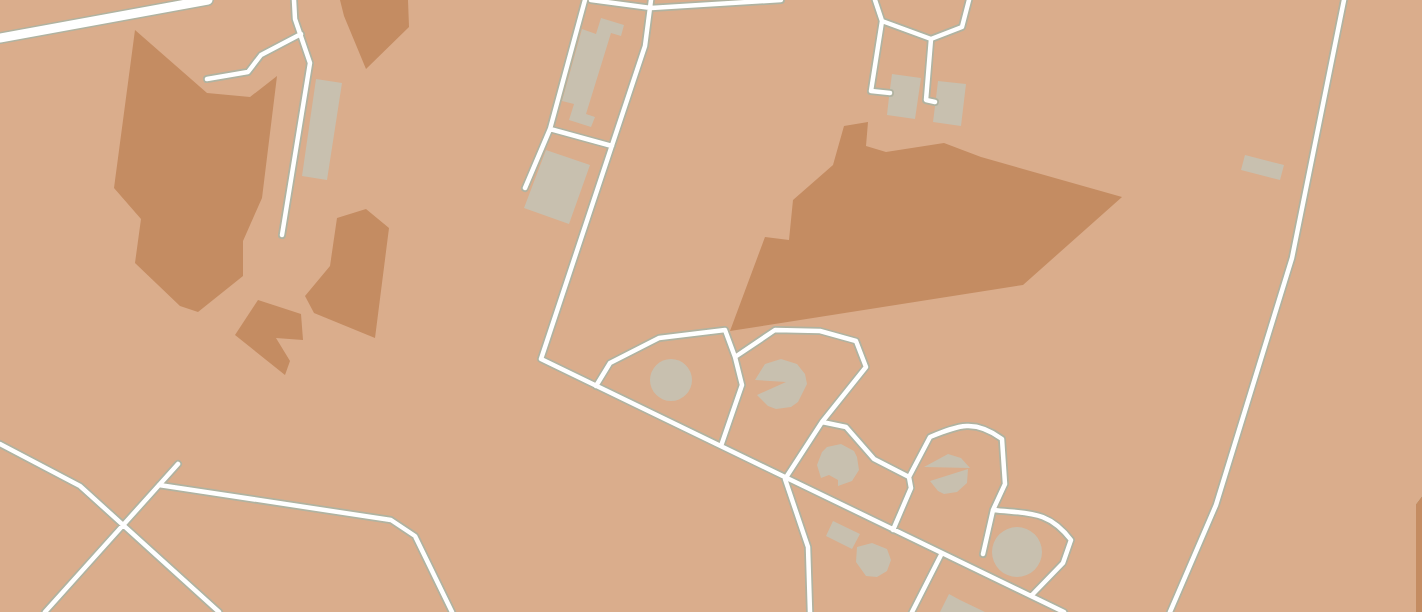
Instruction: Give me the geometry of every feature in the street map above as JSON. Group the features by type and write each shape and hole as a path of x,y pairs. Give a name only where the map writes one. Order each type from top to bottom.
{"street":[{"path":"0,38 208,0"}],"lane":[{"path":"282,236 310,63 295,19 294,0"},
{"path":"525,188 550,129 585,0"},
{"path":"591,0 651,8 782,0"},
{"path":"651,0 645,46 541,359 1064,612"},
{"path":"875,0 882,21 871,91 890,93"},
{"path":"882,21 931,39 962,27 969,0"},
{"path":"1170,612 1216,505 1292,258 1344,0"},
{"path":"207,79 248,72 261,55 301,34"},
{"path":"931,39 926,100 935,102"},
{"path":"550,129 612,146"},
{"path":"596,386 610,363 659,338 725,330 742,385 721,446"},
{"path":"735,357 775,330 820,331 856,341 867,367 822,422 785,479"},
{"path":"822,422 846,427 874,459 909,477"},
{"path":"893,530 911,488 909,477 930,437 959,425 987,428 1002,439 1005,484 993,510 983,554"},
{"path":"0,444 80,486 219,612"},
{"path":"45,612 178,464"},
{"path":"785,479 808,547 810,612"},
{"path":"159,485 391,520 416,536 452,612"},
{"path":"993,510 1034,514 1058,522 1071,540 1063,563 1031,596"},
{"path":"912,612 942,553"}],"shaded area":[{"path":"0,0 1422,0 1422,496 1416,504 1416,612 0,612"},
{"path":"340,0 408,0 409,27 366,69 344,16"},
{"path":"135,30 207,93 250,97 277,76 262,198 243,241 243,276 198,312 180,306 135,263 141,219 114,188"},
{"path":"868,122 866,146 886,152 944,143 981,157 1122,197 1023,285 730,331 765,237 789,240 793,200 833,165 844,126"},
{"path":"366,209 389,228 375,338 314,313 305,296 330,266 337,218"},
{"path":"258,300 301,314 303,340 276,338 290,361 285,375 235,335"},
{"path":"1422,496 1422,612 1416,612 1416,504"}],"building":[{"path":"601,18 624,25 621,36 611,33 586,114 595,117 591,127 569,120 574,104 562,101 582,29 596,34"},
{"path":"892,74 921,78 915,119 887,115 889,97 894,94 890,89"},
{"path":"316,79 342,83 327,180 302,176"},
{"path":"938,81 966,84 961,126 933,122 935,106 939,102 936,98"},
{"path":"546,150 590,165 569,224 524,208"},
{"path":"1245,155 1284,165 1280,180 1241,170"},
{"path":"671,359 679,360 686,365 691,372 691,388 686,395 679,400 671,401 663,400 656,395 651,388 650,380 651,372 656,365 663,360"},
{"path":"781,359 797,364 805,374 807,384 798,402 791,407 776,409 768,406 757,395 786,382 755,380 765,364"},
{"path":"841,444 854,451 859,470 852,481 838,486 838,480 829,475 821,478 817,465 822,452 827,447"},
{"path":"948,454 961,458 970,468 924,467"},
{"path":"968,469 967,483 957,492 944,494 938,491 930,481"},
{"path":"833,521 860,534 852,549 826,536"},
{"path":"1012,527 1022,527 1035,534 1042,547 1042,557 1035,570 1022,577 1012,577 1003,573 996,566 992,557 992,547 996,538 1003,531"},
{"path":"872,543 887,549 891,560 887,571 877,577 866,576 856,562 857,547"},
{"path":"949,594 960,600 985,612 940,612"}]}
